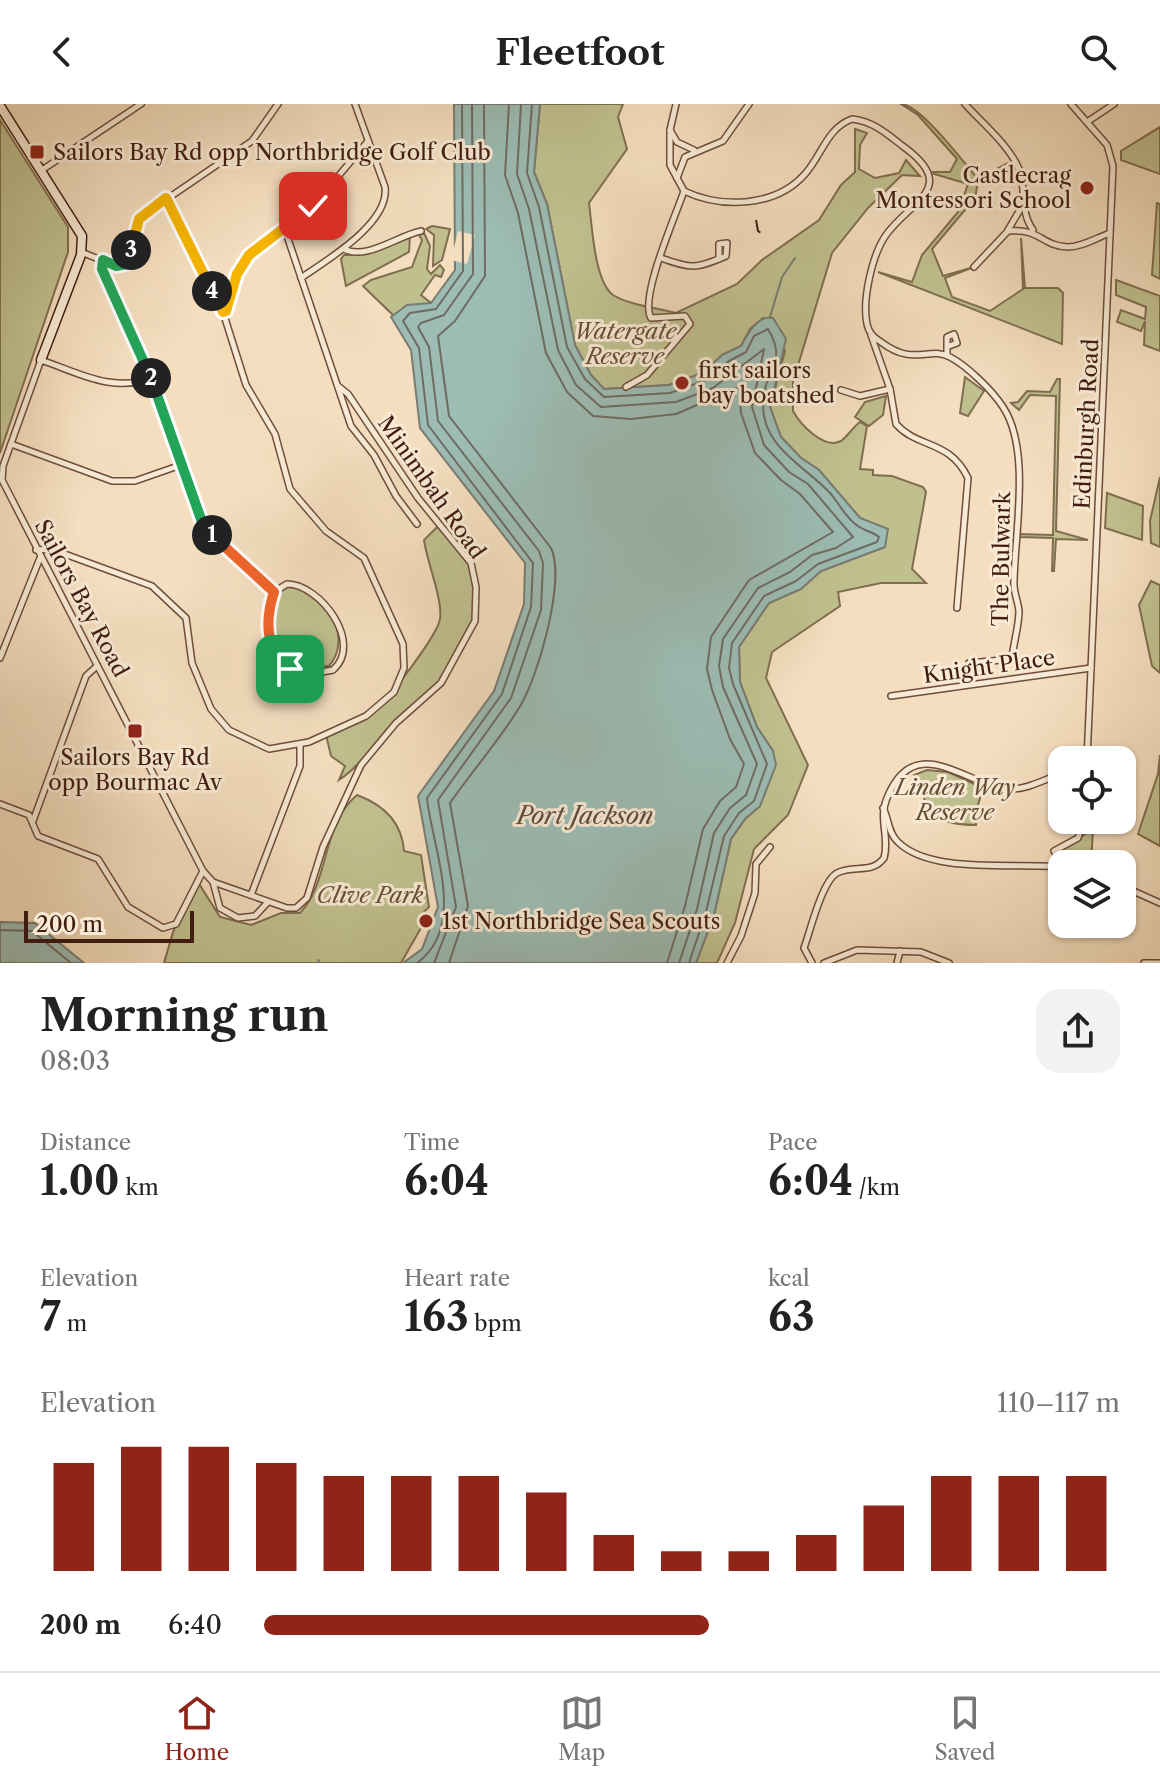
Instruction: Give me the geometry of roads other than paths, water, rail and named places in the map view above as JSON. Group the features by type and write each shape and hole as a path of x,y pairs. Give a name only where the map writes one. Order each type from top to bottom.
{"street":[{"path":"42,170 141,104"},
{"path":"0,106 80,230 81,252 116,266 126,264 139,219 252,141 278,104"},
{"path":"301,278 344,249 372,221 385,197 355,104"},
{"path":"676,104 668,150 676,179 684,191 706,200 736,203 775,194 804,176 832,131 852,119 875,125 908,149 928,170 929,189 918,206 886,235 878,251 867,307 871,334 890,389 892,417 900,429 951,453 968,478 959,555 957,608"},
{"path":"676,179 680,164 695,150 723,141 749,104"},
{"path":"965,104 1017,165 1023,191 1022,207 1010,228 974,267"},
{"name":"Edinburgh Road","path":"1071,104 1107,145 1112,158 1088,746"},
{"path":"1087,122 1114,104"},
{"path":"670,130 677,142 695,150"},
{"path":"223,312 229,306 237,274 249,255 313,206 368,141"},
{"path":"626,387 647,375 686,333 690,324 685,316 651,318 648,313 651,288 684,191"},
{"path":"36,550 51,549 157,589 186,618 197,678 211,709 229,730 269,749 300,744 338,730 380,706 397,685 406,663 364,558 326,531 290,489 275,434 246,385 223,312 166,198"},
{"path":"1022,207 1034,231 1048,242 1067,247 1110,233"},
{"name":"Minimbah Road","path":"284,227 338,386 348,394 418,498 471,563 477,598 475,621 447,673 428,697 373,747 350,784 317,861 304,903 287,908"},
{"path":"1010,228 1034,231"},
{"path":"344,249 363,251 421,231"},
{"name":"Sailors Bay Road","path":"81,252 2,471 3,491 203,871 213,882 220,908 231,915 255,916 268,902"},
{"path":"661,258 691,268 707,266 719,259"},
{"path":"103,260 103,274 152,378 207,530 274,592"},
{"path":"871,334 902,356 947,355 949,346"},
{"name":"The Bulwark","path":"947,355 1003,407 1011,424 1019,479 1013,586 1019,611 1012,659 969,663"},
{"path":"41,360 111,385 128,385 152,378"},
{"path":"338,386 351,426 374,455 396,496 417,524"},
{"path":"841,390 860,396 890,389"},
{"path":"11,444 112,481 135,481 181,465"},
{"path":"0,658 40,557"},
{"path":"287,584 299,585 327,607 343,640 337,667 297,672 278,657 268,631 274,592 287,584"},
{"path":"32,822 86,676 97,666"},
{"name":"Knight Place","path":"891,696 1091,668"},
{"path":"251,895 300,766 300,744"},
{"path":"812,963 804,948 830,878 840,872 869,869 884,858 883,808 896,782 917,766 941,764 994,786 1014,789 1048,778"},
{"path":"0,804 25,813 38,836 98,859 128,907 163,928 176,924 203,871"},
{"path":"883,808 893,837 901,845 940,862 1048,866"},
{"path":"1055,850 1079,834"},
{"path":"727,963 741,936 755,893 756,864 770,847"},
{"name":"Sailors Bay Road","path":"213,882 287,908"},
{"path":"1136,892 1160,903"},
{"path":"824,963 857,950 934,955 949,963"},
{"path":"897,963 900,951"},
{"path":"1144,963 1159,963"}],"water":[{"name":"Port Jackson","path":"454,104 540,104 534,172 547,204 575,345 591,375 604,389 669,385 703,373 722,355 741,346 758,322 773,318 786,339 770,407 781,437 801,458 819,470 860,518 888,529 885,547 821,571 801,589 769,603 739,647 740,682 757,727 773,751 776,765 760,806 745,819 731,839 714,915 696,963 403,963 422,949 438,907 418,796 494,691 524,604 525,563 420,428 411,350 391,317 407,305 431,303 455,270"},
{"path":"0,922 35,923 84,963 0,963"}],"waterway":[{"path":"770,317 782,277 795,258"}],"railway":[{"path":"756,220 758,231 771,240"}],"place":[{"name":"Sailors Bay Rd opp Northbridge Golf Club","path":"37,152"},
{"name":"Castlecrag Montessori School","path":"1087,188"},
{"name":"first sailors bay boatshed","path":"682,383"},
{"name":"Sailors Bay Rd opp Bourmac Av","path":"135,731"},
{"name":"1st Northbridge Sea Scouts","path":"426,921"}],"park label":[{"name":"Watergate Reserve","path":"625,344"},
{"name":"Linden Way Reserve","path":"955,800"},
{"name":"Clive Park","path":"370,895"}]}
